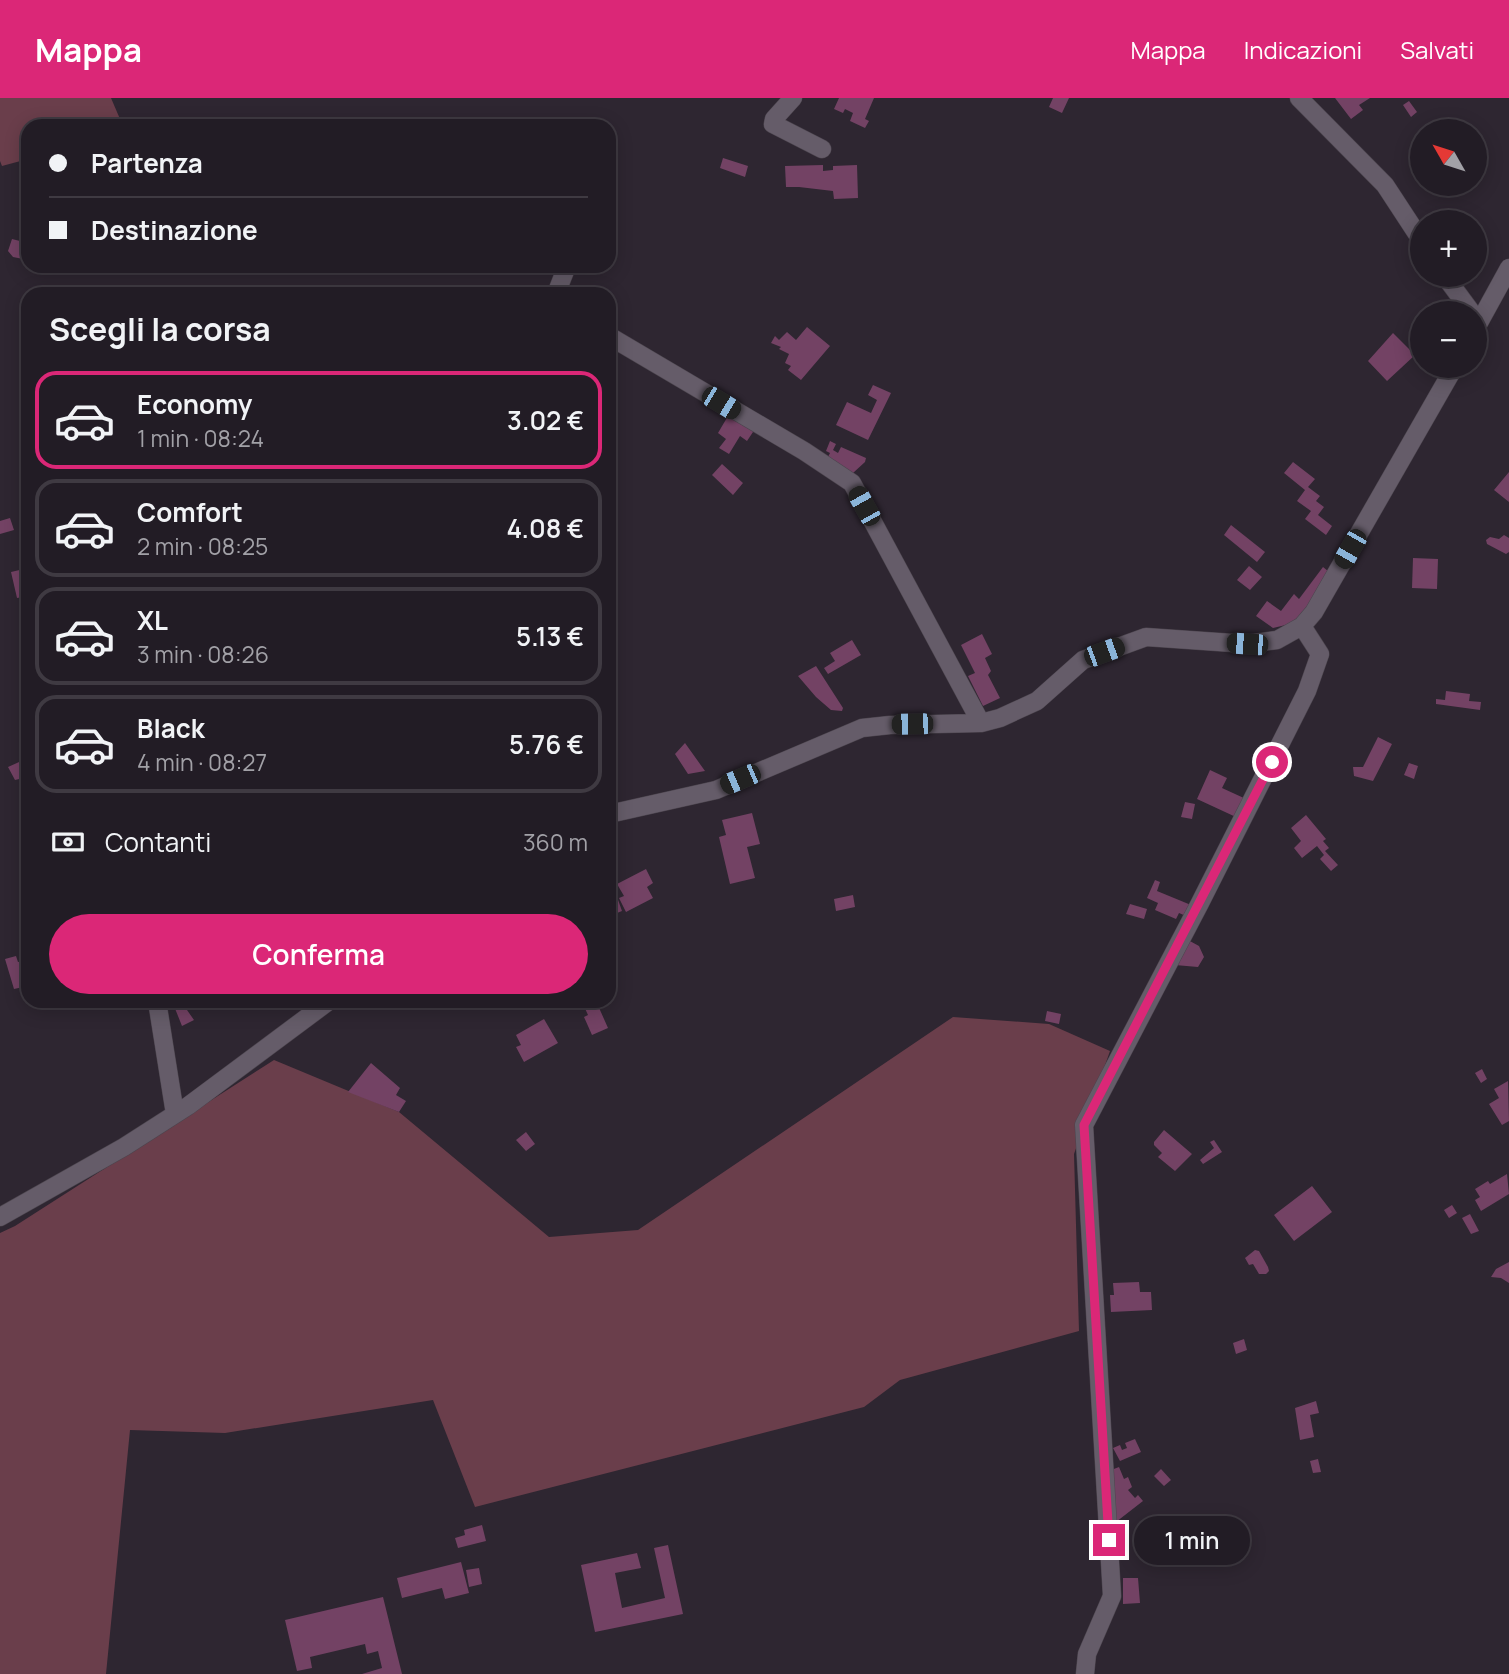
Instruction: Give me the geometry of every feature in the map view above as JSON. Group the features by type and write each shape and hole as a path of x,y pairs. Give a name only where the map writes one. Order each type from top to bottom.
{"street":[{"path":"793,98 774,119 773,124 822,149"},
{"path":"1299,98 1385,186 1410,224"},
{"path":"1487,303 1509,268"},
{"path":"616,340 804,451 852,483 981,723"},
{"path":"616,812 716,790 862,729 890,725 981,723 1000,718 1037,701 1083,660 1146,637 1247,644 1277,640 1302,625 1314,612 1448,378"},
{"path":"1085,1674 1087,1654 1112,1595 1084,1125 1307,691 1320,654 1302,625"},
{"path":"158,1008 175,1114"},
{"path":"0,1216 124,1147 175,1114 319,1008"}],"shaded area":[{"path":"0,98 111,98 120,119 21,119 21,161 2,166"},
{"path":"953,1017 1049,1024 1110,1051 1074,1154 1079,1331 900,1380 864,1407 475,1507 433,1400 225,1433 130,1430 106,1674 0,1674 0,1233 274,1060 399,1112 549,1237 638,1230"}],"building":[{"path":"839,98 874,98 865,119 869,121 865,128 850,121 853,113 845,109 843,113 834,109"},
{"path":"1053,98 1069,98 1062,113 1049,107"},
{"path":"1335,98 1370,98 1359,105 1363,110 1351,119"},
{"path":"1409,101 1417,112 1411,117 1403,105"},
{"path":"723,158 748,166 745,177 720,168"},
{"path":"823,165 823,171 833,170 833,166 857,165 858,198 834,199 833,191 786,187 785,166"},
{"path":"12,239 21,242 21,259 13,257 8,251"},
{"path":"807,327 830,346 801,380 788,370 791,366 785,363 789,354 771,343 775,336 779,340 787,332 796,340"},
{"path":"1393,333 1410,350 1410,360 1387,381 1368,361"},
{"path":"873,385 891,393 868,440 836,425 847,402 871,413 877,400 868,395"},
{"path":"728,416 755,429 747,441 740,436 729,454 719,448 726,439 718,433"},
{"path":"830,441 836,444 833,450 838,453 841,447 866,458 865,462 853,473 828,457 830,453 826,451"},
{"path":"1293,462 1315,479 1308,487 1320,496 1316,501 1324,507 1318,515 1332,526 1326,535 1305,519 1311,511 1297,501 1305,490 1284,473"},
{"path":"722,464 743,483 733,495 712,475"},
{"path":"1509,472 1509,502 1494,490"},
{"path":"10,518 14,530 0,534 0,521"},
{"path":"1231,525 1265,552 1257,562 1224,535"},
{"path":"1504,535 1509,538 1509,552 1506,554 1487,544 1486,540 1490,537 1499,539"},
{"path":"1413,558 1438,559 1437,589 1412,588"},
{"path":"1249,566 1262,577 1250,590 1237,580"},
{"path":"1323,567 1334,576 1314,603 1290,624 1273,628 1256,616 1267,601 1281,611 1294,594 1299,599"},
{"path":"21,570 21,597 17,598 11,572"},
{"path":"982,634 992,654 985,658 991,671 988,675 1000,698 983,706 968,676 975,673 961,645"},
{"path":"852,640 861,655 828,674 824,668 835,661 830,653"},
{"path":"816,666 843,708 842,711 831,710 798,676"},
{"path":"1446,691 1470,694 1469,701 1481,702 1480,710 1436,704 1436,699 1445,700"},
{"path":"1378,737 1392,744 1373,781 1354,776 1353,767 1363,767"},
{"path":"685,743 705,771 688,774 675,754"},
{"path":"21,761 21,779 15,780 8,767"},
{"path":"1409,763 1418,766 1414,779 1404,775"},
{"path":"1210,770 1227,778 1222,788 1246,799 1238,818 1197,799"},
{"path":"1185,802 1195,804 1192,819 1181,817"},
{"path":"752,813 760,844 747,847 755,878 730,884 719,837 726,835 722,820"},
{"path":"1306,815 1326,839 1323,841 1329,848 1325,851 1338,865 1331,871 1320,859 1324,855 1317,846 1302,858 1294,848 1301,841 1291,828"},
{"path":"646,869 653,883 647,887 653,898 626,912 619,898 624,896 617,884"},
{"path":"1155,880 1160,882 1157,891 1191,905 1186,916 1179,913 1176,919 1155,910 1158,903 1147,898"},
{"path":"853,895 855,907 836,911 834,899"},
{"path":"616,897 622,911 616,913"},
{"path":"1130,904 1147,909 1144,919 1126,914"},
{"path":"1188,940 1199,946 1204,957 1198,967 1175,965"},
{"path":"16,956 18,962 21,961 21,987 14,989 5,959"},
{"path":"175,1008 188,1008 194,1020 182,1026"},
{"path":"585,1008 599,1008 608,1028 592,1035 584,1017 588,1015"},
{"path":"1047,1011 1061,1014 1059,1024 1045,1021"},
{"path":"544,1019 558,1043 524,1062 516,1047 521,1045 516,1035"},
{"path":"371,1063 400,1088 396,1095 406,1101 399,1112 348,1092"},
{"path":"1482,1069 1487,1079 1481,1083 1475,1073"},
{"path":"1508,1081 1509,1121 1502,1125 1489,1104 1499,1098 1494,1089"},
{"path":"1164,1130 1192,1154 1175,1171 1158,1157 1162,1153 1154,1145"},
{"path":"526,1132 535,1144 526,1151 516,1140"},
{"path":"1214,1140 1222,1152 1203,1164 1200,1160 1214,1148 1210,1142"},
{"path":"1507,1174 1509,1194 1481,1211 1475,1200 1480,1197 1475,1189"},
{"path":"1312,1186 1332,1212 1294,1241 1274,1215"},
{"path":"1452,1205 1457,1213 1449,1218 1444,1210"},
{"path":"1470,1214 1479,1231 1471,1234 1462,1218"},
{"path":"1255,1250 1259,1251 1268,1267 1266,1274 1259,1274 1245,1258"},
{"path":"1509,1262 1509,1283 1501,1278 1491,1277 1496,1269"},
{"path":"1139,1282 1140,1292 1151,1292 1152,1310 1111,1312 1110,1295 1114,1295 1113,1283"},
{"path":"1244,1339 1247,1350 1236,1354 1233,1343"},
{"path":"1316,1401 1319,1413 1310,1415 1314,1437 1300,1440 1295,1408"},
{"path":"1135,1439 1141,1452 1120,1461 1113,1448 1120,1445 1122,1450 1127,1448 1125,1443"},
{"path":"1318,1459 1321,1472 1313,1473 1310,1461"},
{"path":"1119,1467 1124,1479 1128,1477 1132,1487 1128,1490 1135,1498 1138,1495 1143,1501 1116,1522 1106,1472"},
{"path":"1161,1469 1171,1480 1164,1486 1154,1476"},
{"path":"482,1525 486,1541 458,1548 455,1538 465,1535 464,1530"},
{"path":"668,1545 683,1614 595,1632 581,1565 637,1553 641,1568 615,1573 622,1608 665,1598 654,1548"},
{"path":"461,1562 469,1593 445,1599 442,1588 402,1598 397,1578"},
{"path":"479,1568 482,1584 469,1587 466,1570"},
{"path":"1123,1578 1138,1578 1140,1603 1123,1604"},
{"path":"383,1597 402,1674 362,1674 382,1668 378,1651 367,1654 365,1644 310,1657 312,1668 297,1671 285,1620"}],"route":[{"path":"1109,1540 1084,1125 1272,762"}]}
